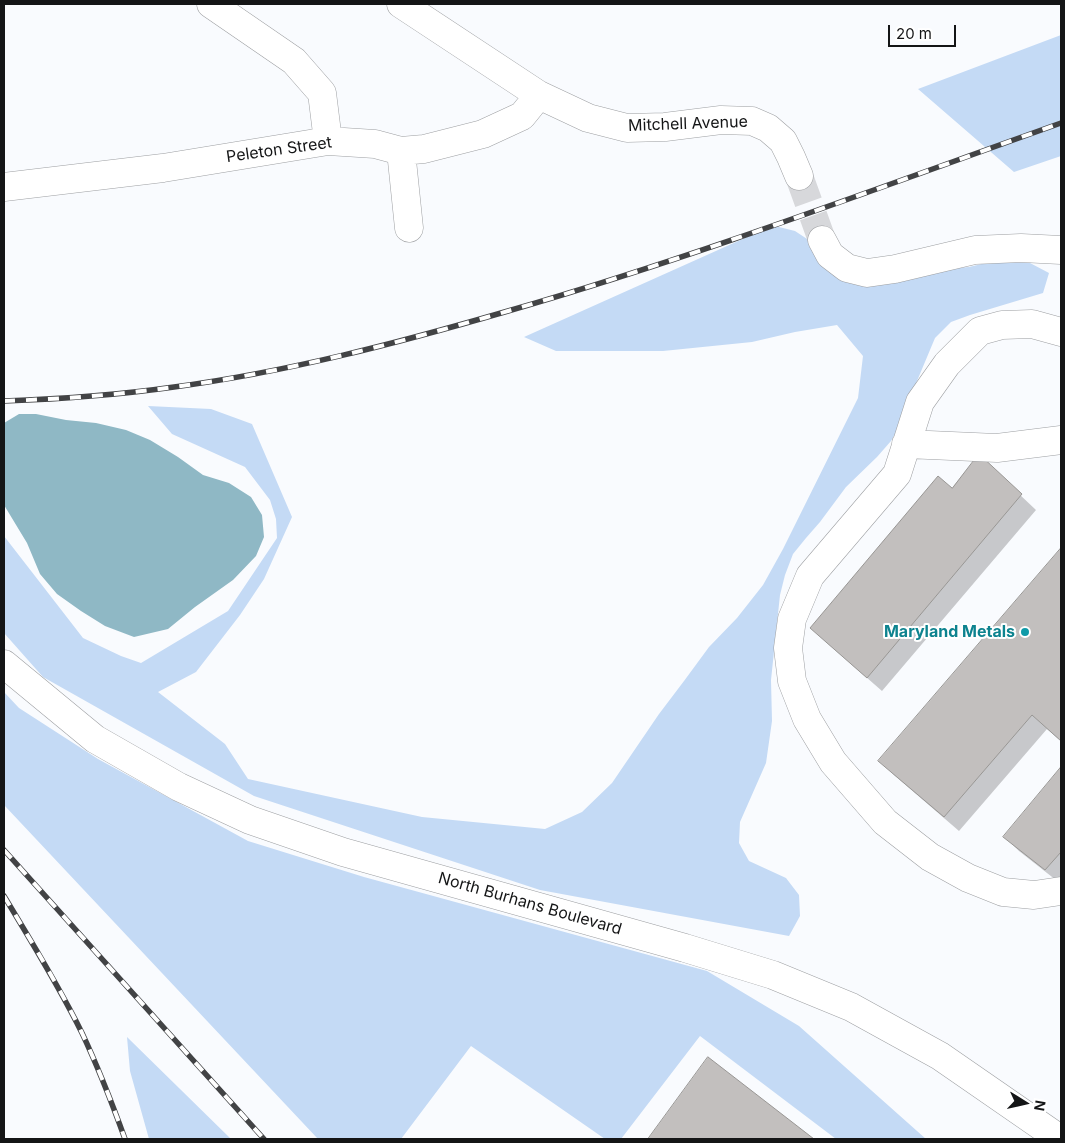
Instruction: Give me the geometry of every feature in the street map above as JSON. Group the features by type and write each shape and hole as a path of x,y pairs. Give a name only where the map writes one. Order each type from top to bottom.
{"street":[{"path":"211,4 294,61 322,93 328,141"},
{"name":"Mitchell Avenue","path":"420,8 539,95 588,118 627,128 665,127 722,120 752,121 768,128 783,141 799,176"},
{"name":"Peleton Street","path":"4,187 163,168 328,141 375,144 401,151 424,149 483,134 522,116 539,95"},
{"path":"401,151 409,228"},
{"path":"822,240 830,255 847,268 868,273 894,269 975,250 1021,248 1061,250"},
{"path":"1061,332 1032,324 1002,325 980,332 947,364 920,402 897,474 810,576 792,619 788,648 792,681 807,719 833,762 885,822 930,856 968,878 1003,892 1034,895 1061,891"},
{"path":"906,444 997,448 1061,440"},
{"name":"North Burhans Boulevard","path":"4,664 94,739 179,787 250,820 343,852 685,948 773,975 851,1007 940,1056 1060,1139"}],"shaded area":[{"path":"1061,35 1061,156 1014,172 918,89"},
{"path":"775,226 795,231 863,276 969,267 990,262 1010,261 1030,263 1049,273 1043,293 951,322 935,338 902,422 891,441 846,487 793,554 780,595 771,680 772,721 766,763 740,822 739,843 749,861 786,878 799,895 800,916 789,936 540,890 254,796 43,677 4,633 4,536 83,638 141,663 228,611 277,538 276,519 270,500 245,467 172,434 148,406 211,409 252,424 292,517 264,579 240,615 196,672 158,692 225,744 248,779 422,817 545,829 582,812 612,783 659,714 709,647 737,618 763,585 783,549 858,398 863,356 837,325 752,342 663,351 556,351 524,337"},
{"path":"19,414 36,414 96,423 126,430 150,440 203,475 229,483 251,497 262,515 264,537 256,556 233,580 168,629 134,637 105,626 57,594 40,574 27,543 4,505 4,423"},
{"path":"4,692 19,708 98,759 248,841 364,877 707,971 799,1026 926,1139 836,1139 700,1036 621,1139 605,1139 471,1046 401,1139 318,1139 4,805"},
{"path":"127,1037 231,1139 149,1139 130,1071"}],"building":[{"path":"979,454 1022,494 867,678 810,628 938,476 952,488"},
{"name":"Maryland Metals","path":"1061,548 1061,741 1032,715 944,817 878,761"},
{"path":"1061,767 1061,852 1045,870 1003,837"},
{"path":"708,1057 814,1139 648,1139"}],"tunnel":[{"path":"799,176 822,240"}],"railway":[{"path":"4,401 111,394 216,381 300,365 425,334 508,311 648,268 1061,123"},
{"path":"4,850 264,1139"},
{"path":"4,896 82,1033 105,1085 125,1139"}],"place":[{"name":"Maryland Metals","path":"1025,632"}]}
